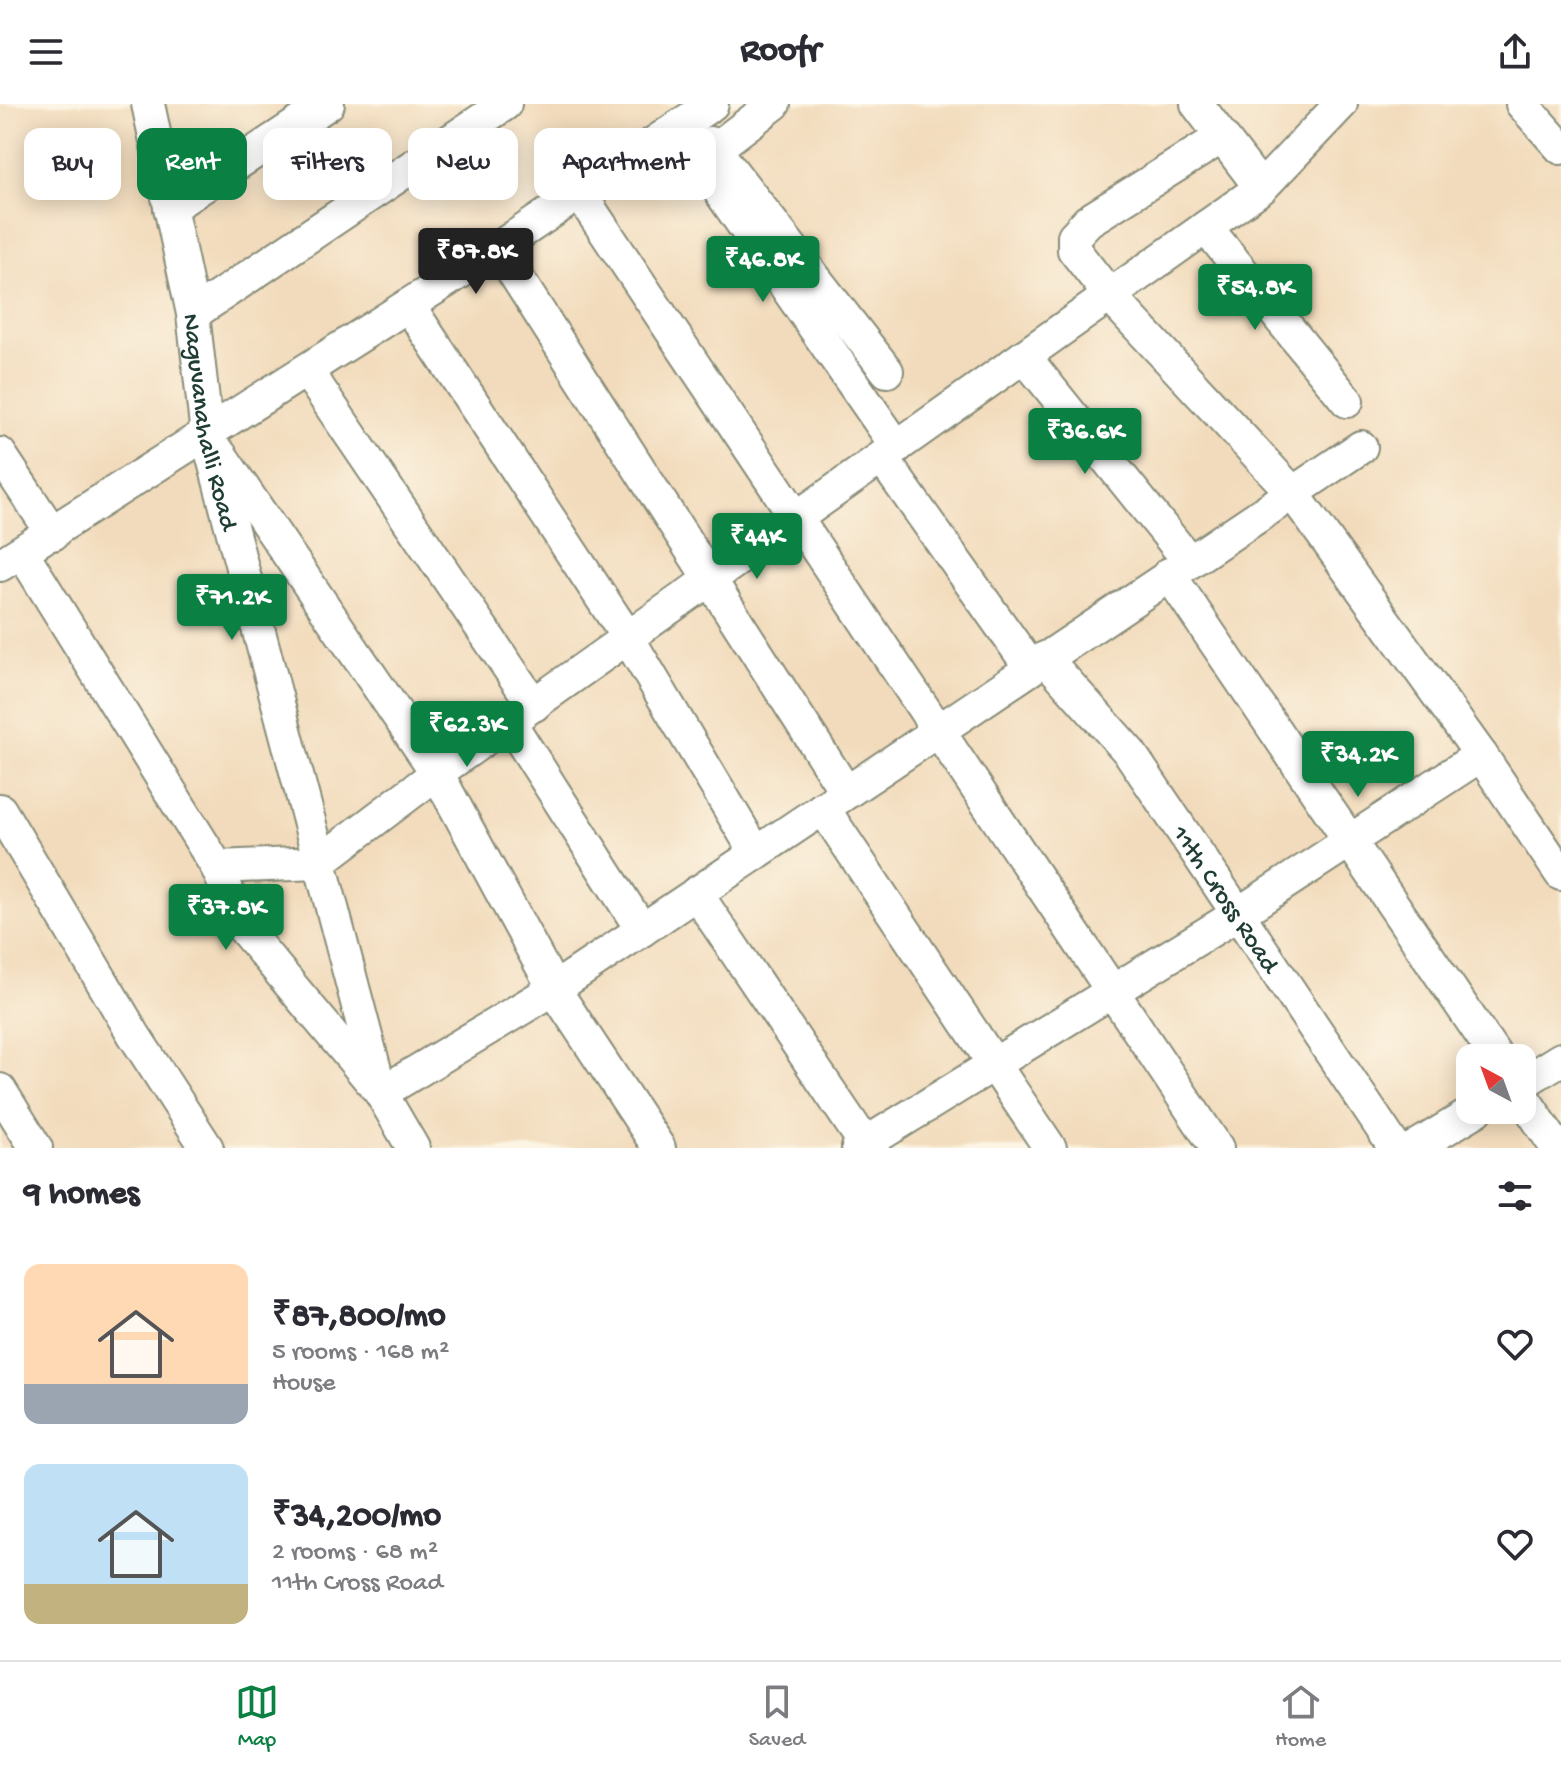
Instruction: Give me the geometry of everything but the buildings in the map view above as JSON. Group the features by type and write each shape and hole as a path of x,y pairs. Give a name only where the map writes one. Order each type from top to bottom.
{"street":[{"name":"Naguvanahalli Road","path":"148,104 193,314 207,435 381,1093 413,1148"},
{"path":"170,208 328,104"},
{"path":"193,314 505,104"},
{"path":"716,148 774,104"},
{"path":"1197,104 1261,188"},
{"path":"217,867 318,863 437,773 1261,188 1341,104"},
{"path":"1522,104 1561,148"},
{"name":"11th Cross Road","path":"693,117 889,452 1038,663 1130,753 1395,1148"},
{"path":"1222,137 1088,221 1074,236 1074,250 1110,296 1292,492 1481,755 1561,874"},
{"path":"716,150 887,371"},
{"path":"571,200 11,559 217,867 243,928 381,1093 554,989 1361,447"},
{"path":"584,200 1217,1148"},
{"path":"1206,227 1347,401"},
{"path":"498,248 709,580 993,1066 1050,1148"},
{"path":"409,306 628,638 756,853"},
{"path":"1024,356 1179,568 1352,840 1488,1044"},
{"path":"307,371 522,714 642,930"},
{"path":"207,435 437,773 554,989 659,1148"},
{"path":"0,454 53,534"},
{"path":"696,893 864,1147 1113,989 1238,914 1481,755"},
{"path":"0,810 134,1035 207,1148"},
{"path":"1536,1074 1561,1059"},
{"path":"0,1090 36,1148"},
{"path":"1536,1117 1557,1148"},
{"path":"1414,1148 1456,1123"}]}
